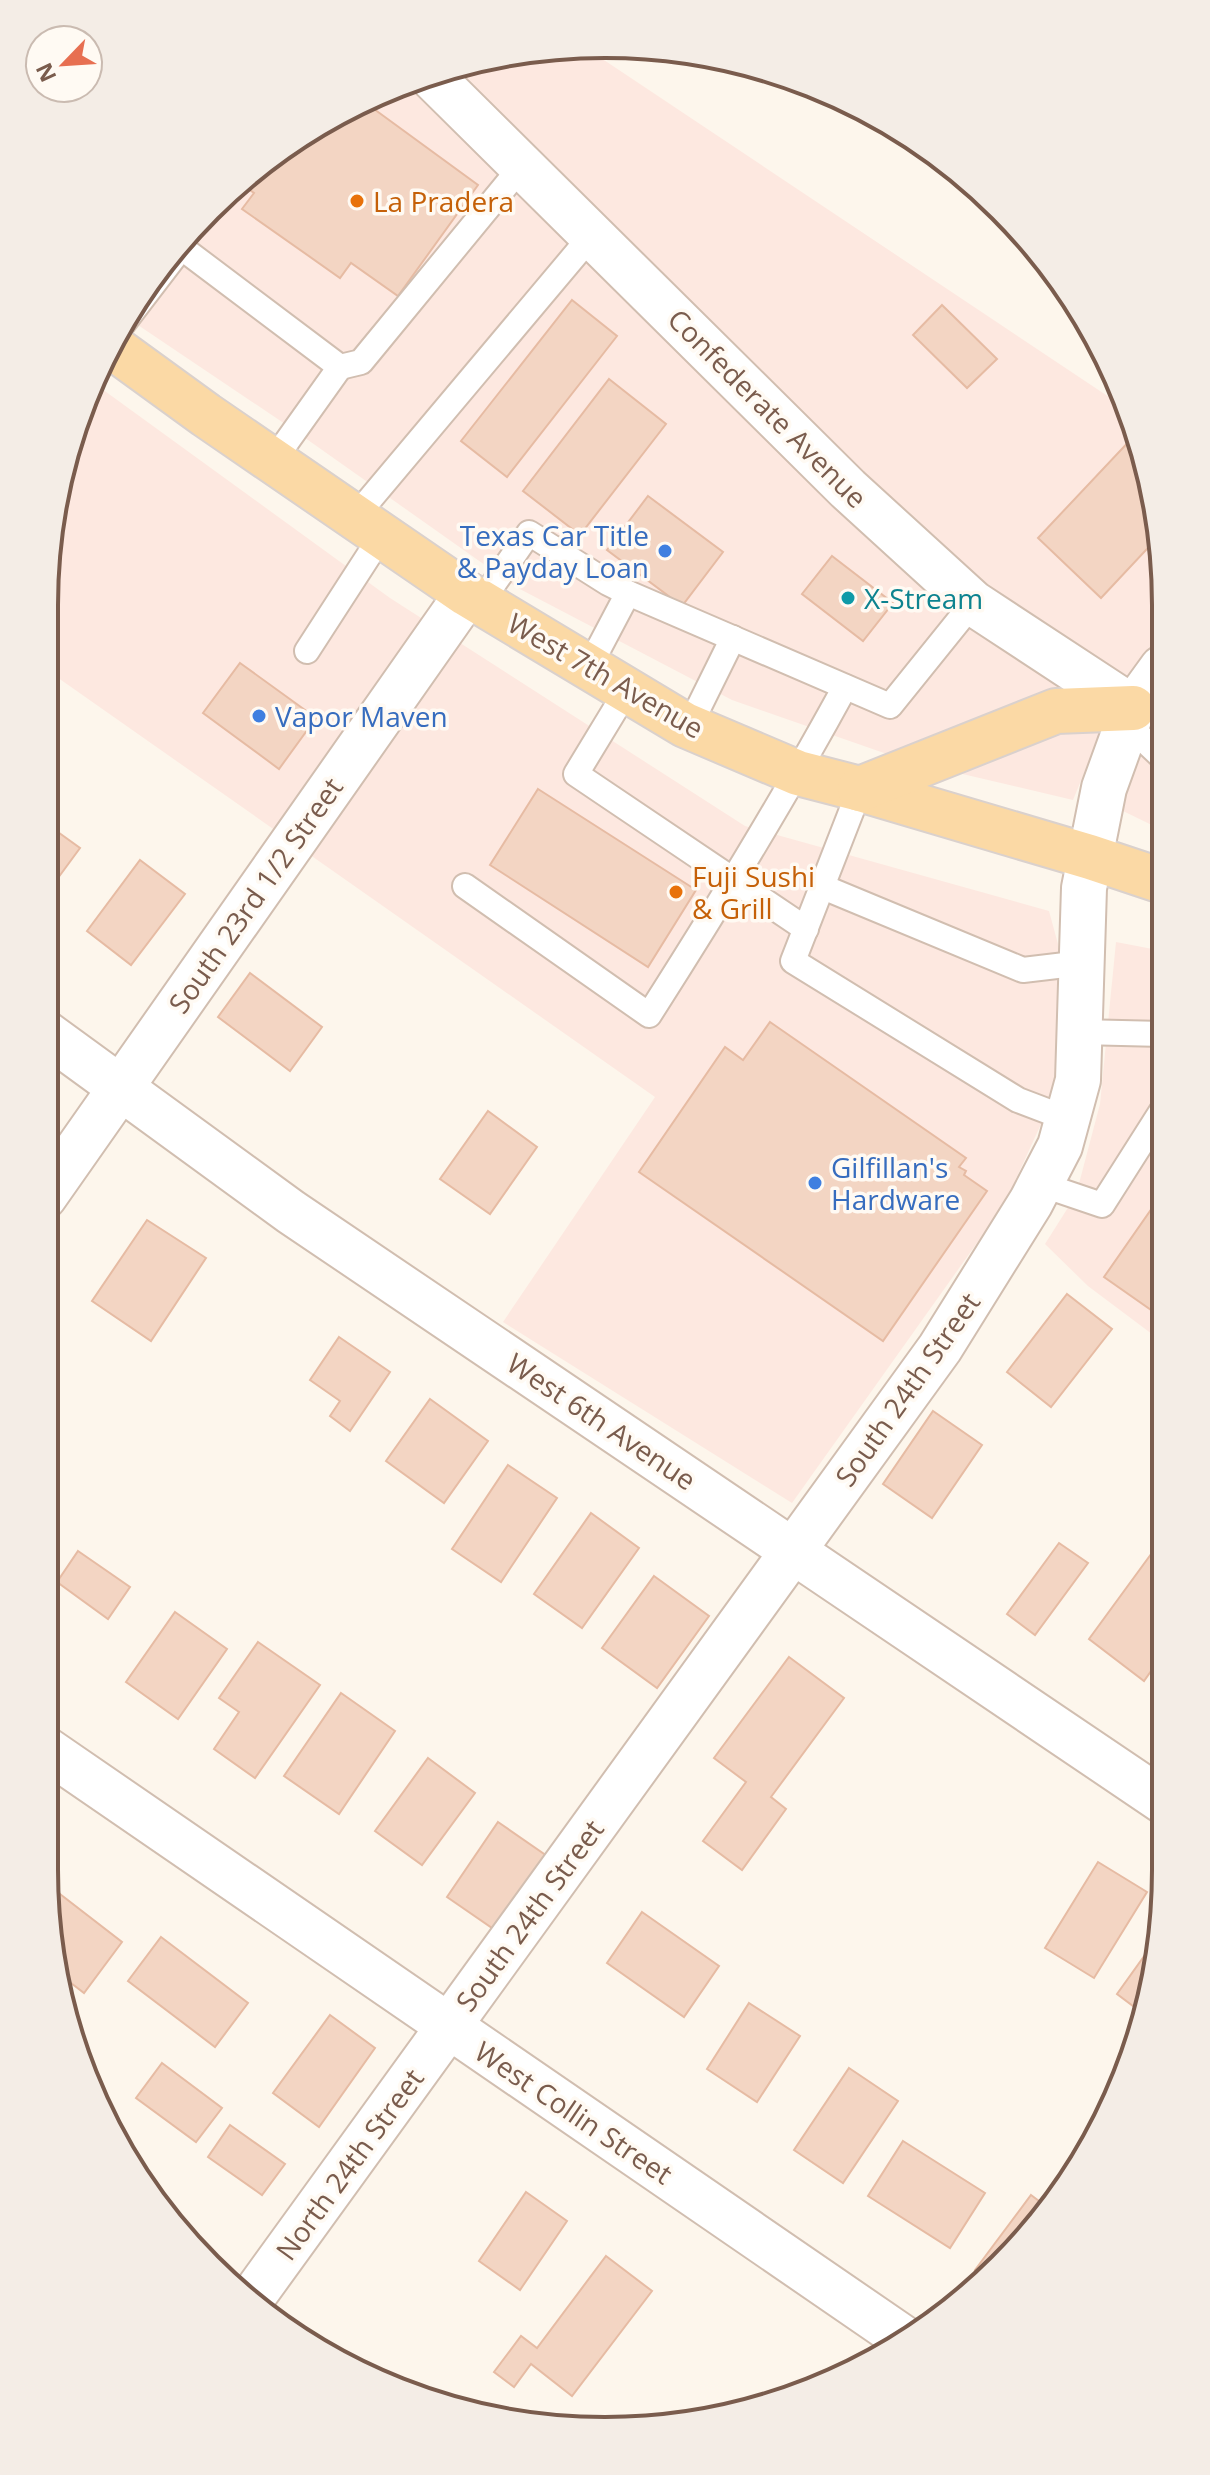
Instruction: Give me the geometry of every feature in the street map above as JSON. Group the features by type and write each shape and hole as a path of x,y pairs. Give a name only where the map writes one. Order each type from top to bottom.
{"main road":[{"name":"West 7th Avenue","path":"120,352 474,598 689,727 798,773 1152,878"},
{"path":"860,789 1056,711 1130,716"}],"street":[{"name":"Confederate Avenue","path":"439,84 848,489 973,603 1130,716"},
{"name":"South 23rd 1/2 Street","path":"58,1176 119,1087 474,598"},
{"name":"South 24th Street","path":"449,2026 940,1348 1060,1146 1078,1080 1084,888 1090,857 1104,788 1130,716 1152,683"},
{"name":"West 6th Avenue","path":"58,1042 291,1212 1152,1794"},
{"name":"West Collin Street","path":"58,1758 896,2333"},
{"name":"North 24th Street","path":"257,2291 449,2026"}],"lane":[{"path":"273,461 340,367 361,362 522,166"},
{"path":"307,651 368,526 592,235"},
{"path":"187,252 340,367"},
{"path":"474,598 529,533 628,593 890,706 973,603"},
{"path":"589,667 628,593"},
{"path":"689,727 733,638"},
{"path":"465,886 649,1015 734,881 845,687"},
{"path":"627,690 576,774 806,929"},
{"path":"1130,716 1152,744"},
{"path":"860,789 793,961 1018,1100 1068,1119"},
{"path":"823,887 1023,970 1082,963"},
{"path":"1080,1032 1152,1034"},
{"path":"1040,1184 1102,1205 1152,1126"}],"shaded area":[{"path":"601,58 1111,398 1133,463 1147,534 1151,569 1152,648 1119,688 1073,800 907,761 732,700 516,587 291,428 136,324 194,244 218,218 272,171 301,150 363,114 429,87 463,77 534,63"},
{"path":"103,390 390,598 745,826 1049,911 1061,955 1058,1087 1004,1205 792,1503 503,1322 655,1097 58,678 59,569 63,534 77,463"},
{"path":"1152,719 1152,825 1121,810 1135,761"},
{"path":"1116,942 1152,949 1152,1334 1088,1286 1045,1244 1076,1195 1100,1104"}],"building":[{"name":"La Pradera","path":"374,109 478,185 398,296 351,263 340,278 242,209 254,193 249,190 301,150"},
{"path":"572,300 617,336 507,477 461,441"},
{"path":"942,305 997,359 967,388 913,335"},
{"path":"609,379 666,424 580,535 523,491"},
{"path":"1127,443 1141,498 1149,547 1101,598 1038,538"},
{"name":"Texas Car Title & Payday Loan","path":"648,496 723,552 682,606 607,550"},
{"name":"X-Stream","path":"832,556 893,603 863,641 802,594"},
{"name":"Vapor Maven","path":"240,663 316,718 279,769 203,713"},
{"path":"538,789 696,890 648,967 490,865"},
{"path":"58,832 80,848 58,878"},
{"path":"140,860 185,894 131,965 87,931"},
{"path":"250,973 322,1027 290,1071 218,1017"},
{"name":"Gilfillan's Hardware","path":"770,1022 966,1158 959,1167 966,1171 964,1175 987,1191 883,1341 639,1172 725,1047 743,1060"},
{"path":"488,1111 537,1147 490,1214 440,1179"},
{"path":"1152,1208 1152,1311 1104,1277"},
{"path":"147,1220 206,1258 151,1341 92,1301"},
{"path":"1067,1294 1112,1329 1051,1407 1007,1372"},
{"path":"339,1337 390,1372 350,1431 330,1416 340,1401 310,1380"},
{"path":"430,1399 488,1441 444,1503 386,1461"},
{"path":"933,1411 982,1445 932,1518 883,1484"},
{"path":"508,1465 557,1498 501,1582 452,1549"},
{"path":"591,1513 639,1548 582,1628 534,1594"},
{"path":"1059,1543 1088,1563 1035,1635 1007,1614"},
{"path":"78,1551 130,1587 108,1619 58,1581"},
{"path":"1152,1553 1152,1670 1144,1681 1089,1639"},
{"path":"654,1576 709,1616 657,1688 602,1648"},
{"path":"175,1612 227,1649 178,1719 126,1682"},
{"path":"258,1642 320,1685 255,1778 214,1749 239,1712 219,1698"},
{"path":"789,1657 844,1698 771,1797 786,1809 742,1870 703,1841 746,1782 714,1758"},
{"path":"341,1693 395,1731 339,1814 284,1776"},
{"path":"428,1758 475,1793 422,1865 375,1831"},
{"path":"498,1822 547,1856 495,1930 447,1897"},
{"path":"1098,1862 1147,1892 1094,1978 1045,1948"},
{"path":"59,1893 122,1942 84,1993 70,1982"},
{"path":"642,1912 719,1966 684,2017 607,1963"},
{"path":"161,1937 248,2003 215,2047 128,1981"},
{"path":"1145,1956 1134,2007 1117,1994"},
{"path":"749,2003 800,2036 757,2102 707,2069"},
{"path":"330,2015 375,2048 319,2127 273,2093"},
{"path":"162,2063 222,2108 196,2142 136,2098"},
{"path":"849,2068 898,2101 843,2183 794,2150"},
{"path":"230,2125 285,2164 262,2195 208,2157"},
{"path":"903,2141 985,2193 950,2248 868,2196"},
{"path":"526,2192 567,2221 520,2290 479,2261"},
{"path":"1031,2195 1040,2202 992,2257 975,2270"},
{"path":"606,2256 652,2291 572,2396 531,2364 514,2387 494,2372 521,2336 537,2348"}],"place":[{"name":"La Pradera","path":"357,201"},
{"name":"Texas Car Title & Payday Loan","path":"665,551"},
{"name":"X-Stream","path":"848,598"},
{"name":"Vapor Maven","path":"259,716"},
{"name":"Fuji Sushi & Grill","path":"676,892"},
{"name":"Gilfillan's Hardware","path":"815,1183"}]}
